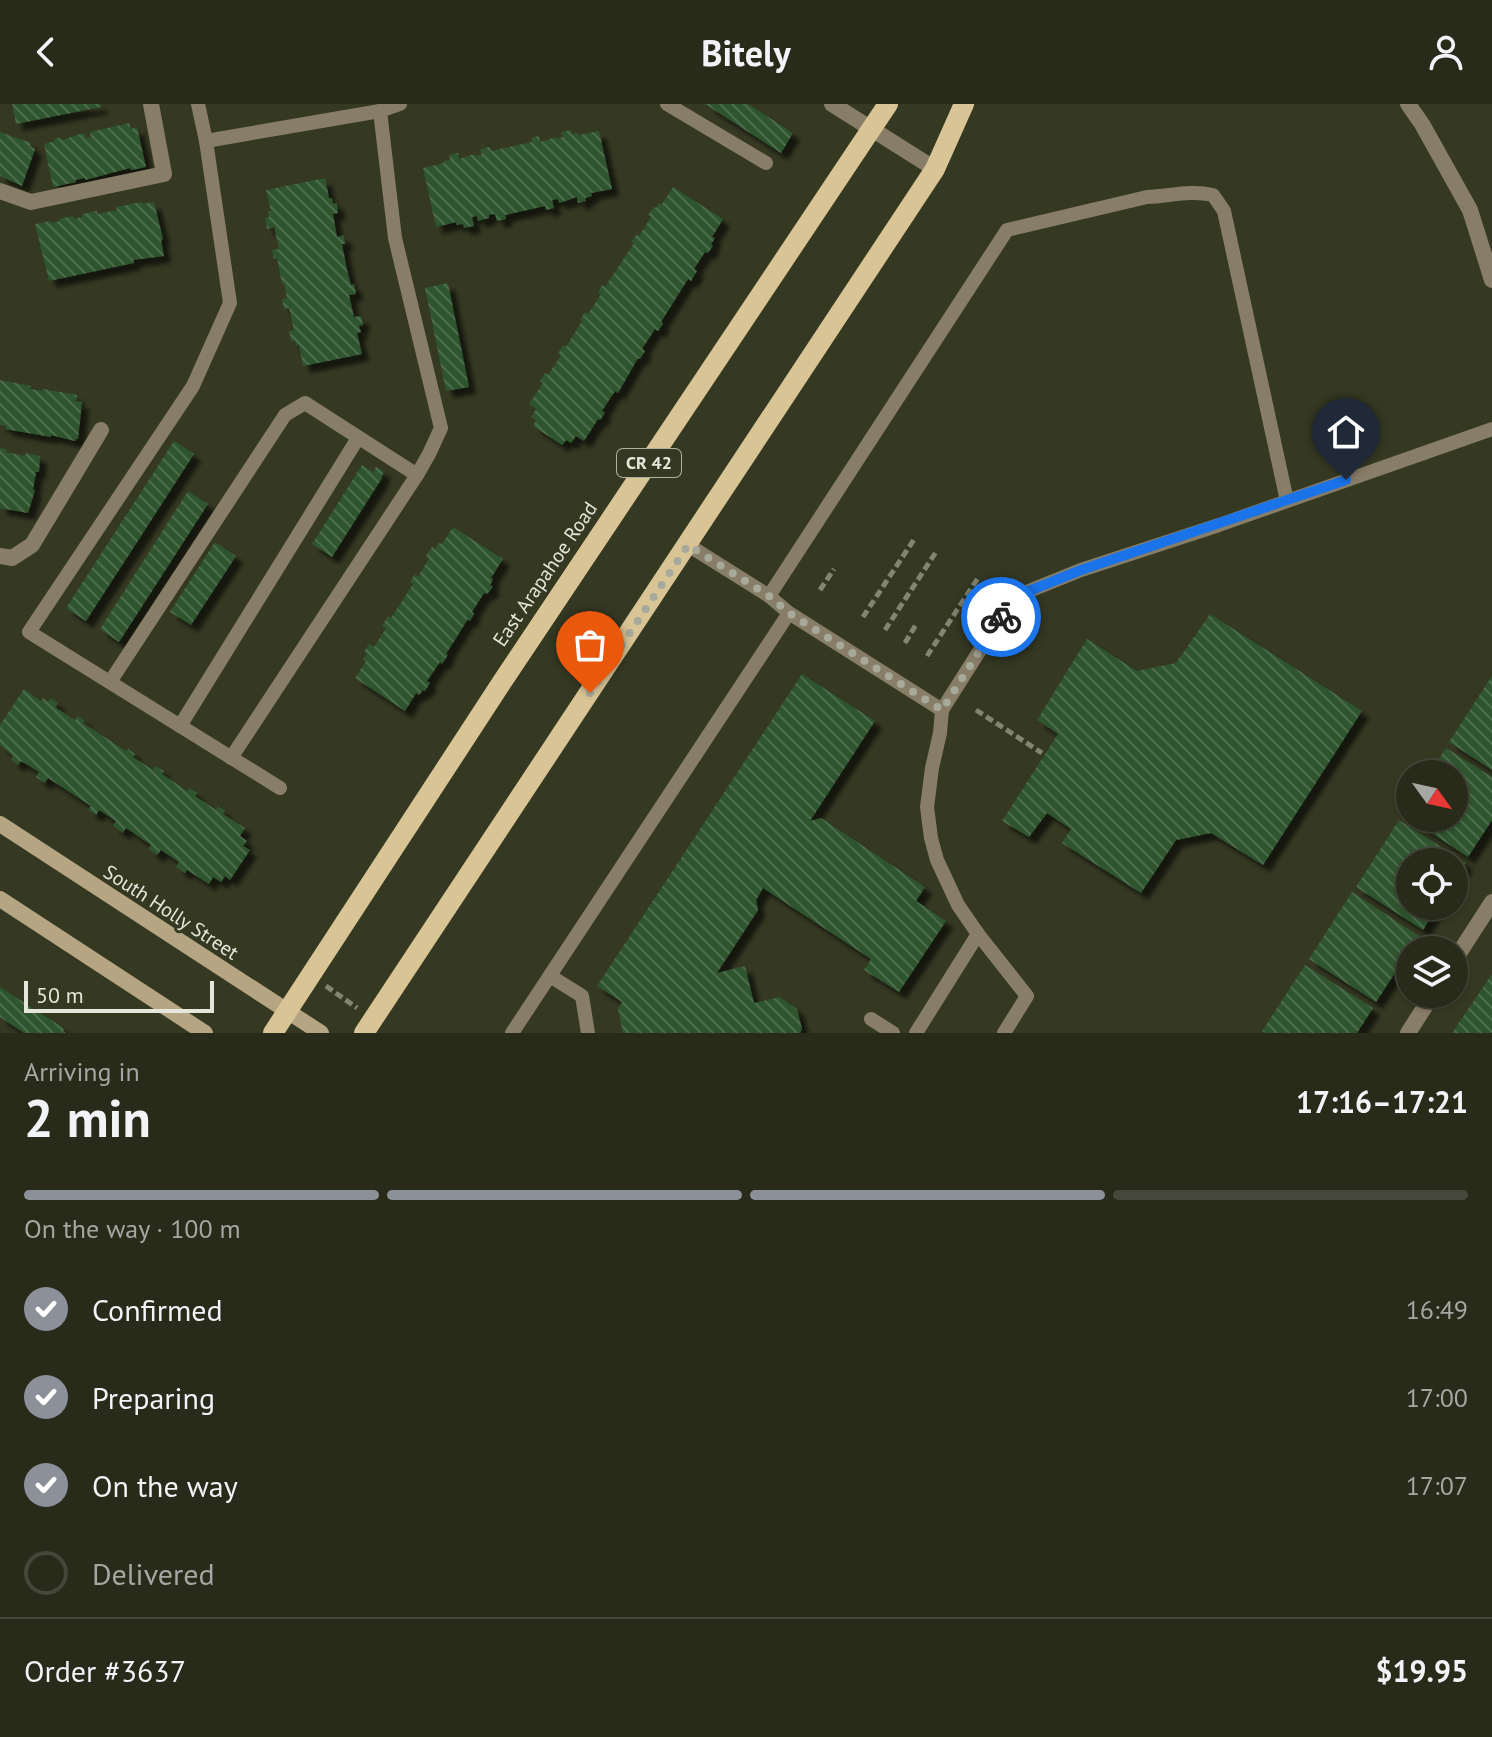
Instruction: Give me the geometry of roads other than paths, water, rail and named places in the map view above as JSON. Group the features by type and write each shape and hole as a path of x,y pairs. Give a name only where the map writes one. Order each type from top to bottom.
{"main road":[{"name":"East Arapahoe Road","path":"273,1033 502,682 888,104"},
{"path":"369,1026 935,169 964,104"},
{"name":"South Holly Street","path":"0,824 321,1033"},
{"path":"0,899 205,1033"}],"street":[{"path":"0,191 31,202 164,174 151,104"},
{"path":"832,104 935,169"},
{"path":"1408,104 1484,234 1492,280"},
{"path":"0,556 12,558 32,545 101,430"},
{"path":"1468,939 1492,902"},
{"path":"1408,1033 1424,1008"}],"lane":[{"path":"198,104 230,303 193,386 29,632 280,788"},
{"path":"206,141 380,111 400,104"},
{"path":"667,104 766,163"},
{"path":"231,758 417,475 441,428 395,238 380,111"},
{"path":"769,596 1007,230 1147,197 1196,191 1213,195 1224,211 1287,501"},
{"path":"110,682 285,415 305,403 417,475"},
{"path":"1004,1033 1027,996 958,905 937,860 927,807 942,710 1008,606 1019,595 1081,570 1492,429"},
{"path":"180,726 358,438"},
{"path":"688,545 942,710"},
{"path":"512,1033 789,613"},
{"path":"916,1033 978,934"},
{"path":"550,976 582,996 588,1033"},
{"path":"871,1019 893,1033"}]}
